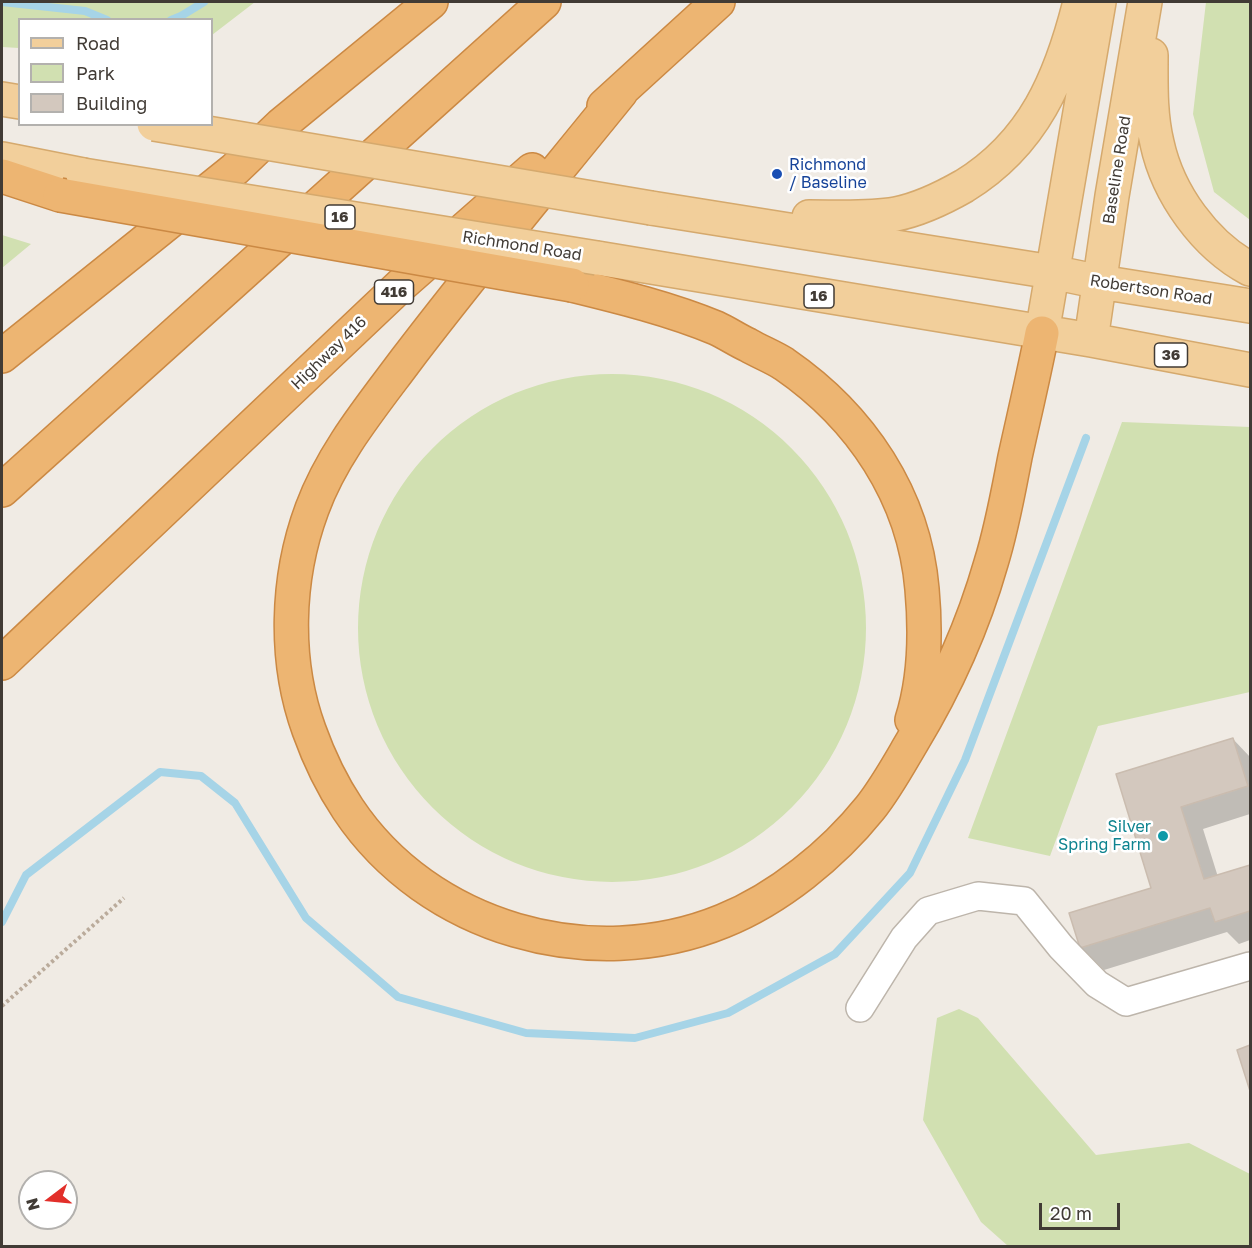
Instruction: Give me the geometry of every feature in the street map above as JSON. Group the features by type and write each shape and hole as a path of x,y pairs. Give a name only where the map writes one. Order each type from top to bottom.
{"highway":[{"path":"2,356 235,169 281,125 431,2"},
{"path":"2,490 544,2"},
{"name":"Highway 416","path":"2,663 401,285 621,92 718,2"},
{"path":"621,92 429,330 362,420 337,459 312,508 295,580 291,611 295,680 302,712 331,782 350,813 375,843 427,889 464,910 499,925 544,939 579,944 619,944 653,940 723,921 756,905 789,884 847,832 870,807 896,770 929,714 949,674 988,573 1005,508 1042,333"},
{"path":"2,176 71,185 572,285 718,329 782,363 843,412 868,443 887,473 904,508 916,544 924,609 922,678 896,770"}],"main road":[{"path":"700,216 867,217 896,214 924,206 951,194 999,161 1034,120 1046,100 1060,67 1080,2"},
{"path":"1042,333 1099,2"},
{"name":"Baseline Road","path":"1091,340 1145,2"},
{"path":"1151,2 1153,118 1157,144 1165,169 1187,209 1206,234 1222,251 1251,269"},
{"path":"2,99 18,102"},
{"path":"166,126 651,208 1052,272"},
{"name":"Richmond Road","path":"2,159 71,185 597,258 1042,333"},
{"name":"Robertson Road","path":"1052,272 1251,306"},
{"name":"16","path":"1042,333 1091,340"},
{"name":"36","path":"1091,340 1251,370"}],"lane":[{"path":"860,1008 904,938 928,911 978,896 1024,901 1061,947 1097,984 1126,1002 1251,966"}],"path":[{"path":"2,1006 124,898"}],"green space":[{"path":"2,2 255,2 213,34 213,18 18,18 18,48 2,47"},
{"path":"1206,2 1250,2 1250,220 1214,192 1193,114"},
{"path":"2,235 31,244 2,268"},
{"path":"612,374 662,379 709,393 753,417 792,448 823,487 847,531 861,578 866,628 861,678 847,725 823,769 792,808 753,839 709,863 662,877 612,882 562,877 515,863 471,839 432,808 401,769 377,725 363,678 358,628 363,578 377,531 401,487 432,448 471,417 515,393 562,379"},
{"path":"1122,422 1250,427 1250,692 1098,726 1050,856 968,838"},
{"path":"959,1009 978,1018 1096,1155 1189,1143 1250,1174 1250,1246 1008,1246 981,1222 923,1120 937,1018"}],"building":[{"name":"Silver Spring Farm","path":"1233,738 1248,786 1181,807 1204,879 1250,865 1250,911 1215,922 1210,908 1080,948 1069,913 1151,888 1116,774"},
{"path":"1250,1045 1250,1091 1237,1050"}],"waterway":[{"path":"2,2 85,11 102,18"},
{"path":"176,18 204,2"},
{"path":"2,922 26,875 160,772 201,776 235,803 306,918 398,997 526,1033 635,1038 728,1013 835,954 910,873 965,760 1086,438"}],"place":[{"name":"Richmond / Baseline","path":"777,174"},
{"name":"Silver Spring Farm","path":"1163,836"}]}
